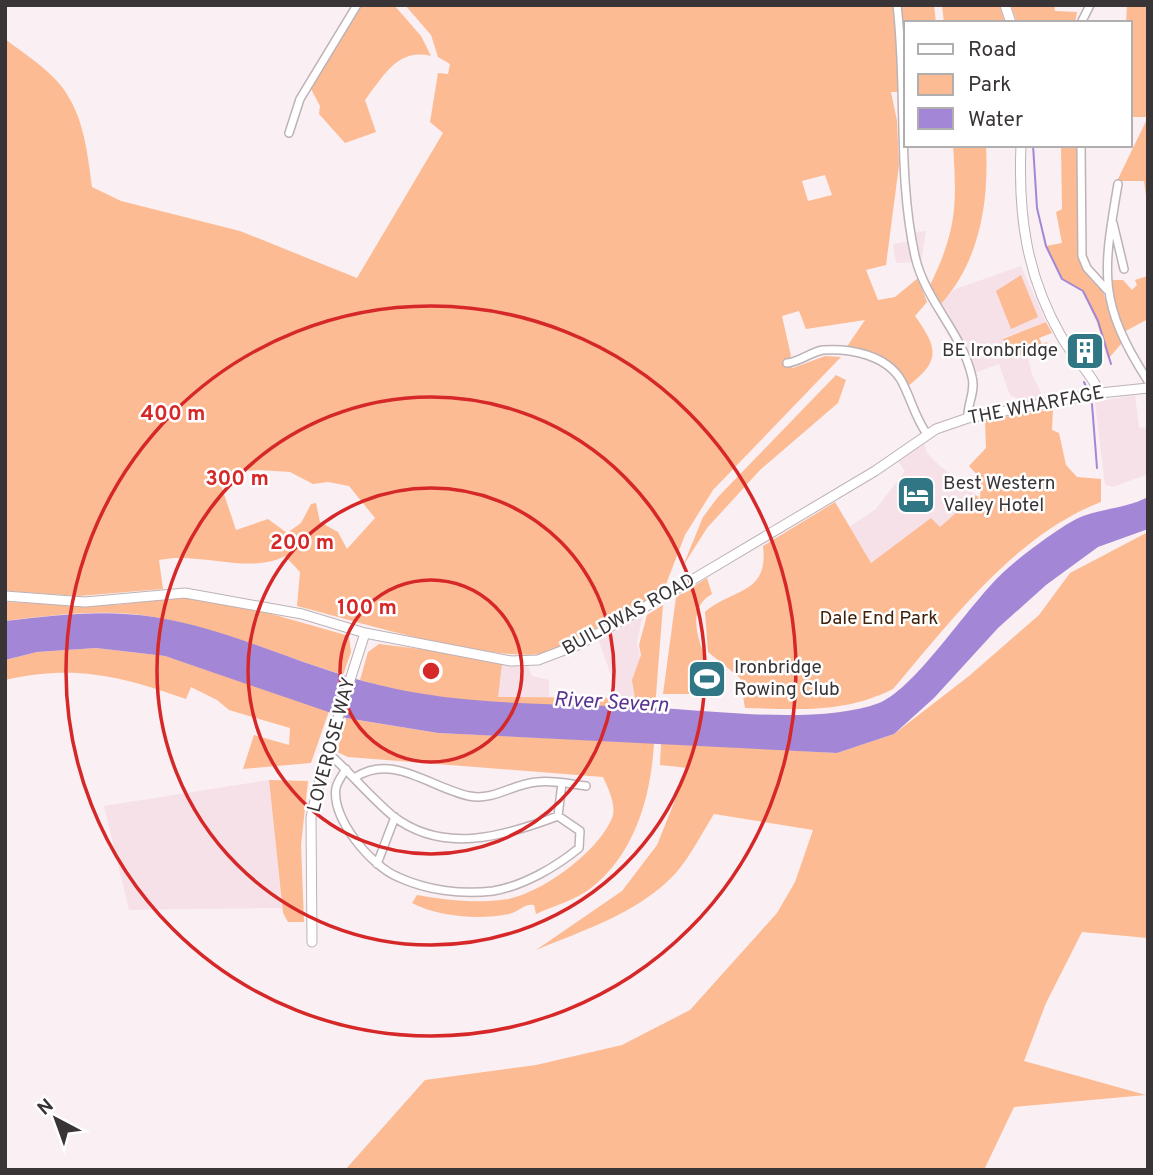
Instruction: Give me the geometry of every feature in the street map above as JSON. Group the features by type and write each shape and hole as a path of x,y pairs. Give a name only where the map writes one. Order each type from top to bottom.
{"street":[{"path":"289,133 300,99 357,5"},
{"path":"897,5 904,146"},
{"path":"1082,21 1090,5"},
{"path":"904,147 915,255 929,296 970,367 974,387 968,418"},
{"path":"1021,147 1019,187 1027,252 1037,286 1056,328 1089,372 1100,393"},
{"path":"1081,147 1082,256 1087,268 1107,290"},
{"path":"1118,184 1107,290 1120,337 1148,380"},
{"path":"1112,222 1124,269"},
{"path":"792,364 815,352 829,350 852,351 880,362 902,382 927,434"},
{"name":"THE WHARFAGE","path":"927,434 968,418 1100,393 1148,388"},
{"name":"BUILDWAS ROAD","path":"5,596 85,602 186,593 302,614 365,633 510,661 538,660 559,654 766,537 875,471 927,434"},
{"name":"LOVEROSE WAY","path":"312,942 311,817 327,752 365,633"},
{"path":"327,752 395,817 422,832 456,840 484,839 558,816"},
{"path":"356,777 379,768 416,774 472,796 492,797 513,787 538,781 586,786"},
{"path":"346,769 336,786 337,805 349,831 377,864 397,877 441,891 494,891 528,879 564,861 579,848 580,831 558,816"},
{"path":"558,816 562,783"},
{"path":"377,864 395,817"}],"shaded area":[{"path":"926,231 921,262 896,263 893,244 915,240 914,232"},
{"path":"1021,266 1046,322 1003,338 1020,357 1027,354 1032,374 1045,401 1028,404 1010,395 999,364 974,373 949,314 941,304 953,290"},
{"path":"1135,395 1139,428 1148,427 1148,474 1113,487 1105,485 1095,402"},
{"path":"924,442 927,453 976,495 940,527 931,519 871,563 849,527 876,509 905,471 897,460"},
{"path":"643,614 637,642 640,659 633,676 635,698 619,697 598,639"},
{"path":"502,664 528,665 532,676 549,680 549,698 497,697"},
{"path":"269,780 282,908 129,910 104,806"}],"green space":[{"path":"360,5 394,5 421,36 431,56 409,56 385,73 365,100 376,132 345,143 319,114 320,106 311,89"},
{"path":"405,5 934,5 936,21 904,21 904,92 891,92 897,121 899,165 886,265 866,270 878,300 895,297 918,278 927,302 915,316 932,346 931,361 926,369 908,386 888,364 846,348 865,320 806,329 799,311 782,316 791,356 787,363 793,368 825,356 841,357 713,490 685,535 663,592 553,652 529,655 464,648 297,606 300,572 285,556 255,563 191,558 159,560 163,589 79,596 5,591 5,39 50,74 65,91 82,130 92,187 121,201 240,231 357,278 443,133 430,122 438,73 448,74 450,64 438,57 431,35","holes":["825,175 832,195 808,201 802,181","240,471 290,472 313,484 328,482 349,486 375,518 347,549 338,532 320,522 316,503 311,504 301,523 287,533 268,519 236,530 220,482"]},
{"path":"942,5 1000,5 1004,21 944,21"},
{"path":"1011,5 1054,5 1055,11 1077,12 1075,21 1016,21"},
{"path":"1127,5 1148,5 1148,117 1132,117 1132,21 1126,21"},
{"path":"1148,117 1148,211 1144,181 1117,181"},
{"path":"953,147 986,147 986,188 979,230 965,269 941,304 930,285 950,232 955,184"},
{"path":"1061,147 1078,147 1079,258 1103,292 1122,343 1108,359 1097,322 1083,291 1062,279 1046,246 1062,243 1056,212 1062,209"},
{"path":"1021,275 1038,317 1011,329 996,291"},
{"path":"1148,276 1148,319 1122,333 1110,280 1123,280 1132,290 1137,285 1135,280"},
{"path":"1046,322 1052,333 1039,338 1042,344 1047,342 1048,346 1010,359 1003,339"},
{"path":"836,375 846,380 838,403 760,470 707,528 683,566 703,517 718,497"},
{"name":"Dale End Park","path":"1053,409 1052,430 1059,433 1066,465 1077,477 1101,479 1101,502 1040,536 986,582 893,689 856,703 838,706 802,709 745,708 740,678 708,652 705,612 754,582 760,574 763,562 763,546 835,502 871,563 931,518 940,527 976,495 980,499 981,479 969,466 986,448 985,420"},
{"path":"1148,532 1148,938 1082,932 1046,1003 1024,1061 1146,1095 1014,1107 984,1170 345,1170 425,1080 536,1065 622,1045 690,1010 777,913 795,882 813,830 714,814 686,860 660,888 610,919 536,950 622,891 657,845 688,768 660,765 661,743 837,753 894,734 969,676 1039,615 1070,573"},
{"path":"707,578 712,594 699,607 696,625 707,662 695,668 695,694 663,694 676,597"},
{"path":"186,597 254,609 349,636 351,652 343,675 226,635 136,614 98,613 5,621 5,602 114,605"},
{"path":"663,605 655,708 544,707 469,701 395,689 360,680 368,652 379,644 436,651 502,664 498,697 635,698 632,680 641,655 639,645 647,615"},
{"path":"96,648 165,656 329,711 311,763 243,769 254,735 289,745 290,728 229,710 217,700 191,687 186,699 140,684 97,675 53,673 5,680 5,660 37,652"},
{"path":"346,718 438,733 654,743 649,783 638,823 619,858 591,888 536,914 534,905 524,906 509,914 485,917 459,916 422,908 412,903 417,895 462,901 508,899 537,888 568,869 595,844 612,818 613,803 605,781 603,777 348,757 337,752"},
{"path":"269,780 308,781 301,845 304,922 288,922 283,913"}],"water":[{"path":"1148,497 1148,529 1098,547 1046,585 998,628 934,698 894,734 837,753 438,733 346,718 165,656 96,648 37,652 5,660 5,621 117,613 154,617 211,630 351,677 416,693 489,701 751,714 833,713 879,703 894,694 927,662 993,583 1014,563 1055,532 1075,519"}],"waterway":[{"path":"1033,147 1037,208 1046,246 1062,279 1083,291 1098,321 1111,364"},
{"path":"1084,382 1088,391"},
{"path":"1092,404 1097,468"}],"place":[{"name":"BE Ironbridge","path":"1085,351"},
{"name":"Best Western Valley Hotel","path":"916,495"},
{"name":"Ironbridge Rowing Club","path":"707,679"}],"water label":[{"name":"River Severn","path":"611,703"}]}
